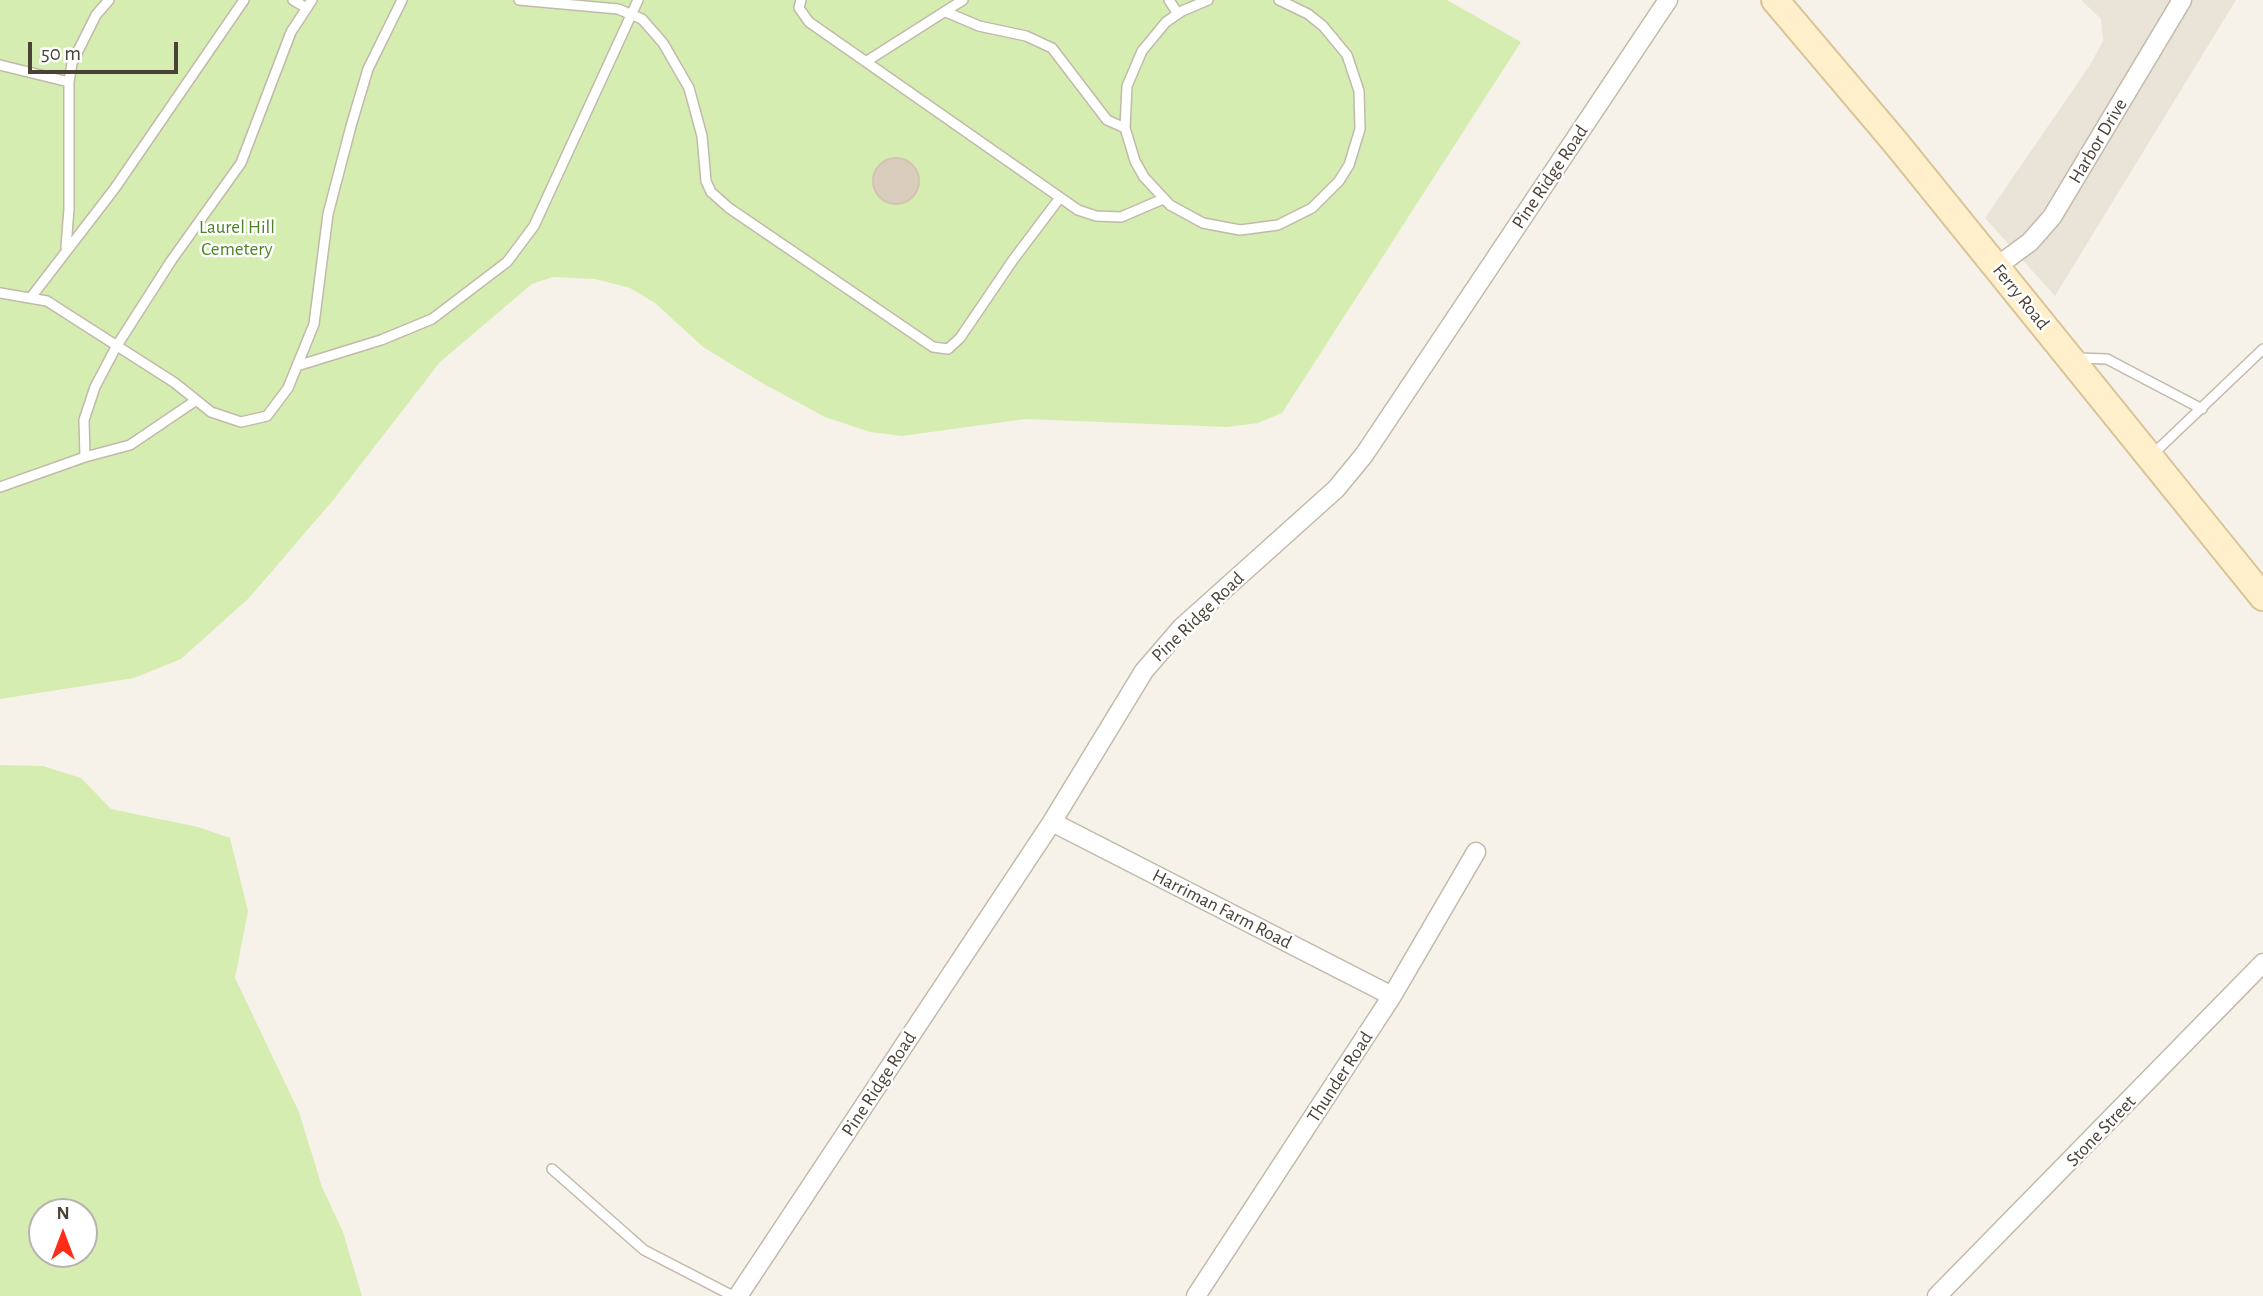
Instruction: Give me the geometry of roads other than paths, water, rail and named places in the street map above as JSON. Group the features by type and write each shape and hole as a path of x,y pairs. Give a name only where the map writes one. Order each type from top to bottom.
{"main road":[{"name":"Ferry Road","path":"1775,0 2151,456 2263,597"}],"street":[{"name":"Pine Ridge Road","path":"736,1296 1052,822 1143,671 1181,628 1336,489 1364,455 1668,0"},
{"name":"Harbor Drive","path":"1996,267 2029,242 2052,217 2182,0"},
{"name":"Harriman Farm Road","path":"1052,822 1392,996"},
{"name":"Thunder Road","path":"1196,1296 1392,996 1476,852"},
{"name":"Stone Street","path":"1937,1296 2263,963"}],"lane":[{"path":"32,296 65,248 115,188 244,0"},
{"path":"85,457 87,407 116,347 171,261 241,163 291,32 308,4 293,0"},
{"path":"0,293 32,296 79,320 116,347 175,383 195,401 234,422 258,420 272,411 300,365 314,324 328,214 351,126 368,69 402,0"},
{"path":"519,0 594,5 632,13 663,43 689,88 702,136 706,181 711,192 729,208 933,347 948,349 960,338 1059,199"},
{"path":"300,365 381,340 432,319 507,262 534,226 638,0"},
{"path":"801,0 799,8 809,22 1059,199 1087,213 1108,218 1132,214 1163,199"},
{"path":"867,61 963,0"},
{"path":"1169,0 1178,14"},
{"path":"1208,0 1178,14 1153,36 1133,68 1125,105 1125,128 1135,160 1144,177 1163,199 1203,223 1221,228 1259,229 1278,225 1312,208 1333,188 1349,165 1361,120 1354,73 1347,55 1323,26 1308,14 1279,0"},
{"path":"65,248 69,209 69,82 78,45 106,1"},
{"path":"946,12 979,26 1026,36 1052,48 1107,120 1125,128"},
{"path":"0,65 69,82"},
{"path":"2151,456 2263,349"},
{"path":"2071,359 2107,359 2202,409"},
{"path":"0,487 85,457 130,445 195,401"},
{"path":"552,1169 644,1250 736,1296"}],"park label":[{"name":"Laurel Hill Cemetery","path":"237,238"}]}
